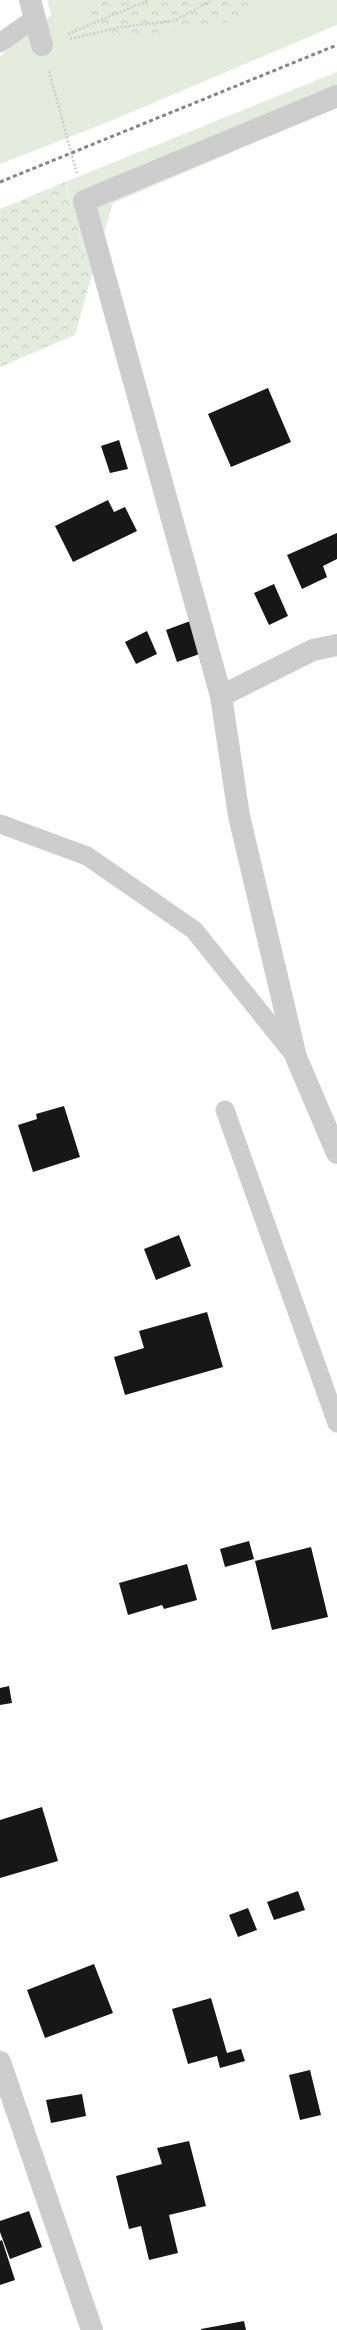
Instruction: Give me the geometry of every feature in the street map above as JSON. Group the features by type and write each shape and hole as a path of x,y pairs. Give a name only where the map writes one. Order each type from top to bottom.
{"street":[{"path":"33,9 42,45"},
{"path":"337,96 84,202 221,696 238,816 296,1057 337,1153"},
{"path":"221,696 313,650 337,645"},
{"path":"0,2062 92,2330"}],"lane":[{"path":"0,42 33,9"},
{"path":"0,824 87,856 194,930 296,1057"},
{"path":"225,1110 337,1423"}],"path":[{"path":"42,45 149,0"},
{"path":"42,45 121,27 174,21 212,0"},
{"path":"42,45 84,202"}],"green space":[{"path":"47,0 337,0 337,25 113,120 0,164 0,57 20,38 51,15"},
{"path":"95,0 262,0 246,19 116,39 100,35 86,8"},
{"path":"337,72 337,108 113,203 91,278 65,182"},
{"path":"65,182 91,278 75,335 0,367 0,209"}],"building":[{"path":"268,388 291,442 231,467 208,414"},
{"path":"119,440 128,469 110,473 101,446"},
{"path":"108,500 114,512 125,507 137,531 73,562 55,526"},
{"path":"337,533 337,559 323,566 327,577 302,589 287,555"},
{"path":"274,584 288,616 269,625 254,593"},
{"path":"193,620 205,652 177,662 166,630"},
{"path":"147,631 157,654 136,664 125,642"},
{"path":"64,1106 80,1157 33,1172 18,1125 37,1119 36,1114"},
{"path":"179,1235 191,1266 156,1280 144,1249"},
{"path":"207,1312 223,1367 125,1395 114,1357 144,1348 139,1331"},
{"path":"249,1541 254,1559 225,1567 220,1549"},
{"path":"311,1547 328,1617 272,1630 255,1561"},
{"path":"187,1564 197,1600 164,1609 162,1605 128,1615 119,1583"},
{"path":"9,1686 12,1703 0,1705 0,1688"},
{"path":"42,1807 58,1861 0,1878 0,1820"},
{"path":"298,1891 305,1910 274,1920 267,1902"},
{"path":"248,1908 257,1930 238,1937 229,1915"},
{"path":"94,1964 113,2013 45,2038 27,1990"},
{"path":"211,1998 227,2053 241,2049 245,2061 220,2068 217,2056 188,2064 172,2009"},
{"path":"310,2070 321,2115 300,2120 289,2075"},
{"path":"82,2094 86,2116 51,2123 46,2100"},
{"path":"189,2141 206,2206 169,2215 178,2253 149,2260 141,2226 129,2229 116,2176 162,2164 157,2148"},
{"path":"29,2211 42,2247 10,2259 0,2232 0,2221"},
{"path":"2,2240 15,2280 0,2285 0,2241"},
{"path":"244,2321 246,2330 201,2330 201,2329"}],"railway":[{"path":"0,182 337,45"}]}
